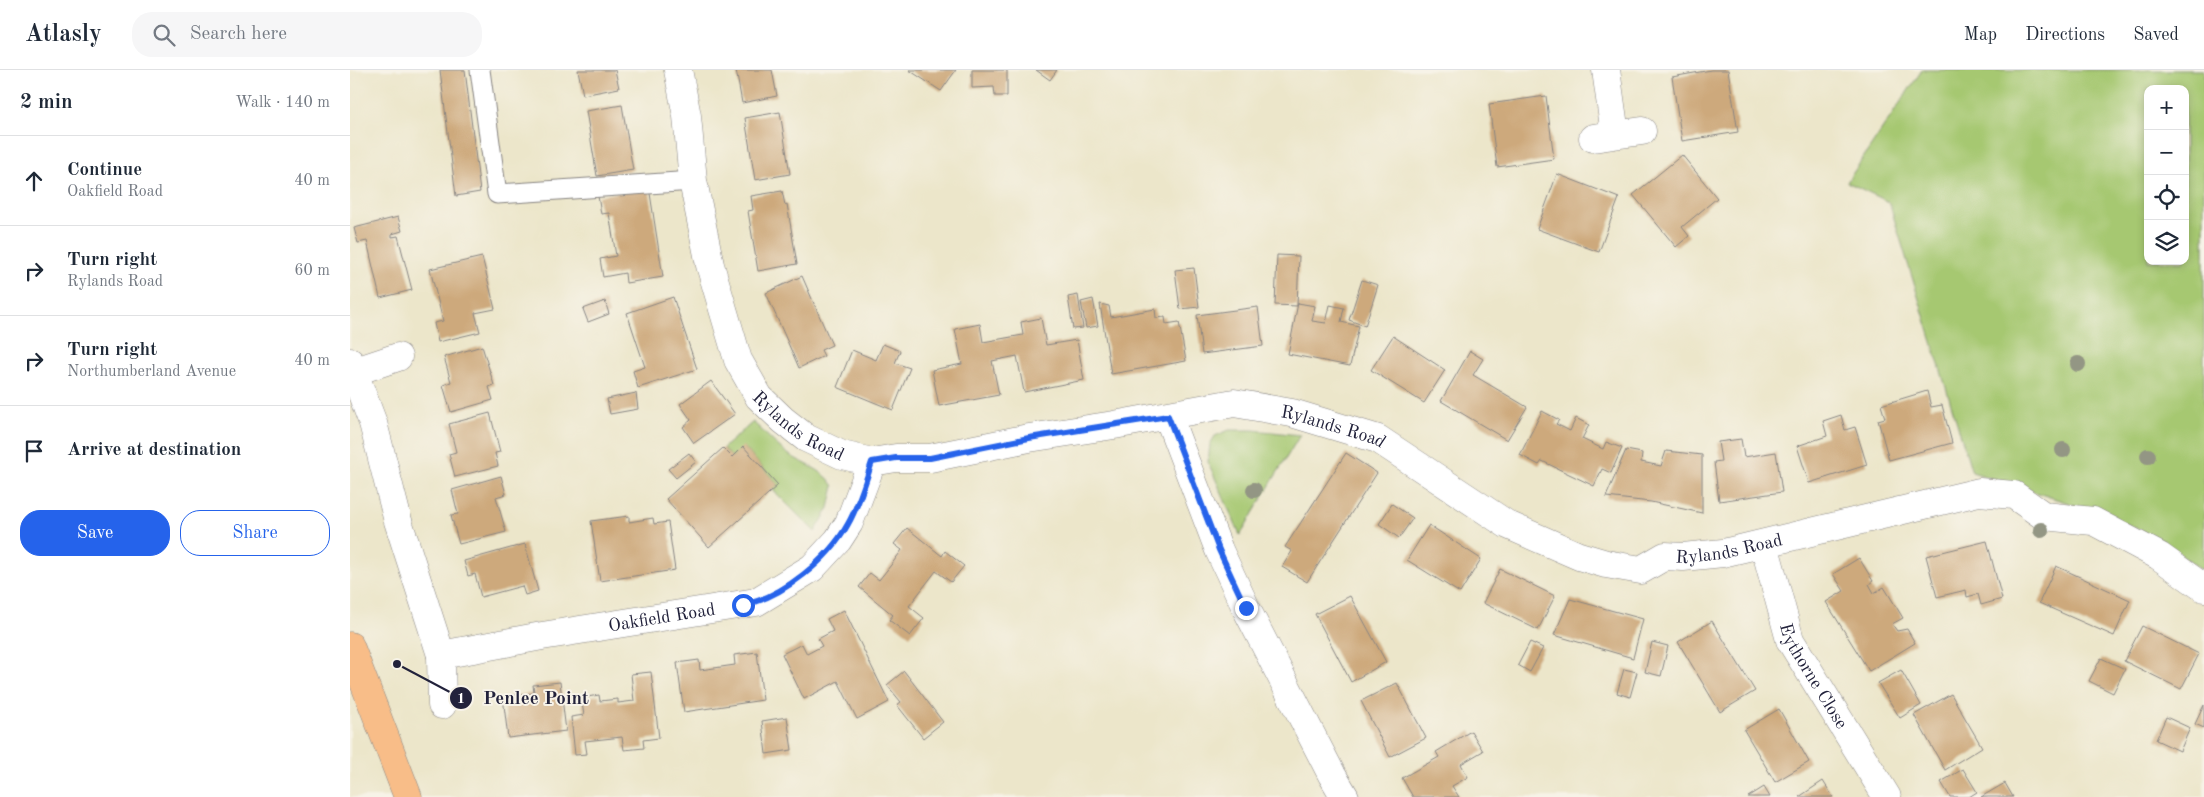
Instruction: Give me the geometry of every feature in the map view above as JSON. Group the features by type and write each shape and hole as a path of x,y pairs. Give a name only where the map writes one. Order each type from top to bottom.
{"highway":[{"path":"350,646 355,674 408,797"}],"street":[{"name":"Rylands Road","path":"678,70 687,116 693,181 714,282 738,360 760,397 783,420 806,438 842,455 872,462 896,458 930,458 1029,438 1168,416 1234,403 1292,412 1378,439 1508,525 1579,556 1606,564 1641,570 1665,556 1683,557 1723,553 1979,492 2014,495 2044,516 2094,521 2159,556 2204,588"},
{"path":"1606,70 1604,136 1642,131"},
{"path":"398,357 351,367 373,423 398,521 441,655 442,705"},
{"path":"1168,416 1219,550 1238,591 1345,797"},
{"name":"Oakfield Road","path":"441,655 756,602 812,568 838,540 849,523 872,462"},
{"name":"Eythorne Close","path":"1764,544 1790,640 1887,797"}],"lane":[{"path":"480,70 497,194 693,181"}],"green space":[{"path":"1922,70 2204,70 2204,572 2164,541 2109,516 1972,472 1889,202 1847,182"},
{"path":"753,422 784,451 823,474 834,486 829,508 815,532 773,490 778,485 744,447 732,457 723,448"},
{"path":"1229,430 1253,430 1300,435 1240,535 1208,462 1210,444 1215,436"}],"building":[{"path":"440,70 465,70 480,192 456,196"},
{"path":"578,70 615,70 619,88 583,95"},
{"path":"736,70 772,70 777,96 742,103"},
{"path":"909,70 956,70 941,91"},
{"path":"972,70 1007,70 1007,96 995,96 994,87 972,88"},
{"path":"1036,70 1057,70 1050,80"},
{"path":"1711,70 1728,70 1738,132 1682,141 1672,77"},
{"path":"1546,96 1554,159 1497,167 1489,104"},
{"path":"622,105 633,170 597,176 586,111"},
{"path":"780,112 790,174 755,180 745,118"},
{"path":"1682,155 1717,198 1682,227 1689,236 1676,247 1633,195"},
{"path":"1557,174 1619,198 1599,252 1537,229"},
{"path":"649,187 663,277 626,283 625,273 603,277 600,259 616,256 609,213 601,214 598,196"},
{"path":"782,191 785,205 787,204 797,264 758,271 748,211 753,210 751,196"},
{"path":"398,217 402,231 392,234 392,237 398,236 412,290 380,298 367,241 358,243 354,228"},
{"path":"1277,255 1299,256 1297,306 1275,305"},
{"path":"482,257 495,309 475,313 480,332 438,342 434,323 443,321 430,269"},
{"path":"1194,268 1199,307 1180,309 1175,270"},
{"path":"802,276 832,345 821,350 824,356 799,368 766,293"},
{"path":"1362,280 1378,285 1365,326 1349,320"},
{"path":"1078,295 1083,328 1073,329 1068,297"},
{"path":"673,297 697,369 638,388 633,371 645,367 627,313"},
{"path":"1093,299 1098,326 1086,328 1081,302"},
{"path":"605,301 609,314 588,322 583,309"},
{"path":"1298,303 1315,306 1312,321 1326,323 1330,305 1344,308 1341,322 1359,326 1350,366 1288,354"},
{"path":"1100,304 1109,306 1111,317 1155,309 1156,318 1165,317 1166,324 1179,322 1186,361 1111,374"},
{"path":"1258,307 1263,346 1202,354 1197,315"},
{"path":"1041,318 1046,345 1077,340 1084,380 1024,392 1017,356 992,361 999,395 939,406 932,370 962,364 955,329 980,324 983,342 1023,335 1021,322"},
{"path":"1393,336 1445,370 1424,403 1371,370"},
{"path":"883,344 900,351 895,363 910,368 893,410 837,387 852,350 876,360"},
{"path":"482,346 494,385 489,387 493,400 451,412 443,385 451,382 444,357"},
{"path":"1470,351 1483,359 1473,375 1527,407 1507,440 1441,401"},
{"path":"711,381 735,414 694,443 683,427 691,420 680,404"},
{"path":"1927,391 1931,407 1942,405 1952,443 1889,460 1878,420 1885,418 1881,405"},
{"path":"636,393 638,409 610,414 607,399"},
{"path":"1542,411 1559,420 1556,424 1570,431 1576,418 1589,425 1582,439 1603,449 1606,442 1622,448 1611,473 1602,469 1594,486 1542,461 1539,465 1520,455"},
{"path":"490,413 500,452 495,453 498,466 455,477 449,454 456,452 449,424"},
{"path":"1841,415 1845,430 1855,427 1867,465 1809,483 1797,446 1827,436 1823,421"},
{"path":"1741,439 1744,457 1776,452 1782,492 1719,501 1714,462 1721,461 1718,442"},
{"path":"743,446 778,485 709,547 666,499 723,448 732,457"},
{"path":"1626,450 1642,453 1641,462 1661,466 1666,451 1702,455 1702,513 1651,502 1606,497"},
{"path":"689,453 696,462 676,478 668,469"},
{"path":"1346,453 1377,473 1307,582 1282,567 1292,551 1285,547"},
{"path":"501,476 506,494 496,497 506,532 459,544 451,515 458,514 452,490"},
{"path":"1392,504 1413,518 1399,538 1379,524"},
{"path":"629,516 629,522 653,518 654,524 668,522 675,570 600,581 591,521"},
{"path":"1429,525 1481,559 1460,593 1407,560"},
{"path":"907,528 942,556 945,551 964,566 951,582 936,571 909,606 924,618 910,636 889,620 893,615 859,587 870,573 879,580 902,550 894,544"},
{"path":"1987,541 2002,599 1981,605 1978,594 1967,597 1966,590 1937,597 1926,556"},
{"path":"525,544 538,591 525,595 522,586 481,597 475,574 468,576 464,561"},
{"path":"1859,558 1873,581 1869,584 1874,593 1884,587 1903,618 1892,624 1897,631 1907,629 1915,643 1869,671 1826,602 1844,591 1833,574"},
{"path":"2056,566 2130,600 2114,636 2039,603"},
{"path":"1500,569 1555,596 1538,630 1483,603"},
{"path":"1350,596 1386,662 1351,682 1315,614"},
{"path":"1570,599 1643,619 1633,658 1554,635"},
{"path":"844,610 889,702 857,719 838,681 804,699 782,654 802,644 807,654 822,646 818,639 833,631 827,619"},
{"path":"1712,621 1755,691 1720,712 1678,642"},
{"path":"2142,626 2199,654 2181,689 2124,661"},
{"path":"1530,642 1543,648 1530,672 1518,665"},
{"path":"1652,642 1668,646 1661,676 1645,672"},
{"path":"757,652 763,700 684,712 677,663 699,660 700,670 735,665 734,655"},
{"path":"2101,658 2125,669 2113,693 2089,681"},
{"path":"1624,669 1637,672 1630,697 1617,693"},
{"path":"1901,670 1921,705 1900,718 1878,683"},
{"path":"904,671 943,722 923,738 897,705 901,702 887,685"},
{"path":"651,672 659,738 643,740 644,748 624,750 622,737 585,741 587,754 575,755 571,717 584,715 581,698 599,695 600,701 618,699 618,703 634,701 631,674"},
{"path":"560,682 566,731 508,738 503,697 534,693 533,685"},
{"path":"1397,683 1426,738 1390,757 1361,701"},
{"path":"1951,694 1982,747 1945,770 1914,715"},
{"path":"2204,705 2204,728 2195,724"},
{"path":"1779,709 1809,762 1775,782 1744,730"},
{"path":"787,717 792,750 766,754 762,721"},
{"path":"2166,717 2190,728 2180,751 2156,740"},
{"path":"1471,731 1483,751 1461,764 1468,777 1452,786 1459,797 1413,797 1402,778 1439,757 1436,752"},
{"path":"1963,769 1977,792 1969,797 1950,797 1941,782"},
{"path":"1823,781 1833,797 1799,797"},
{"path":"2005,783 2013,797 1981,797"},
{"path":"1764,787 1770,797 1748,797"}],"place":[{"name":"Penlee Point","path":"397,664"}],"route":[{"path":"743,605 756,602 812,568 838,540 849,523 872,462 896,458 930,458 1029,438 1168,416 1219,550 1246,608"}]}
